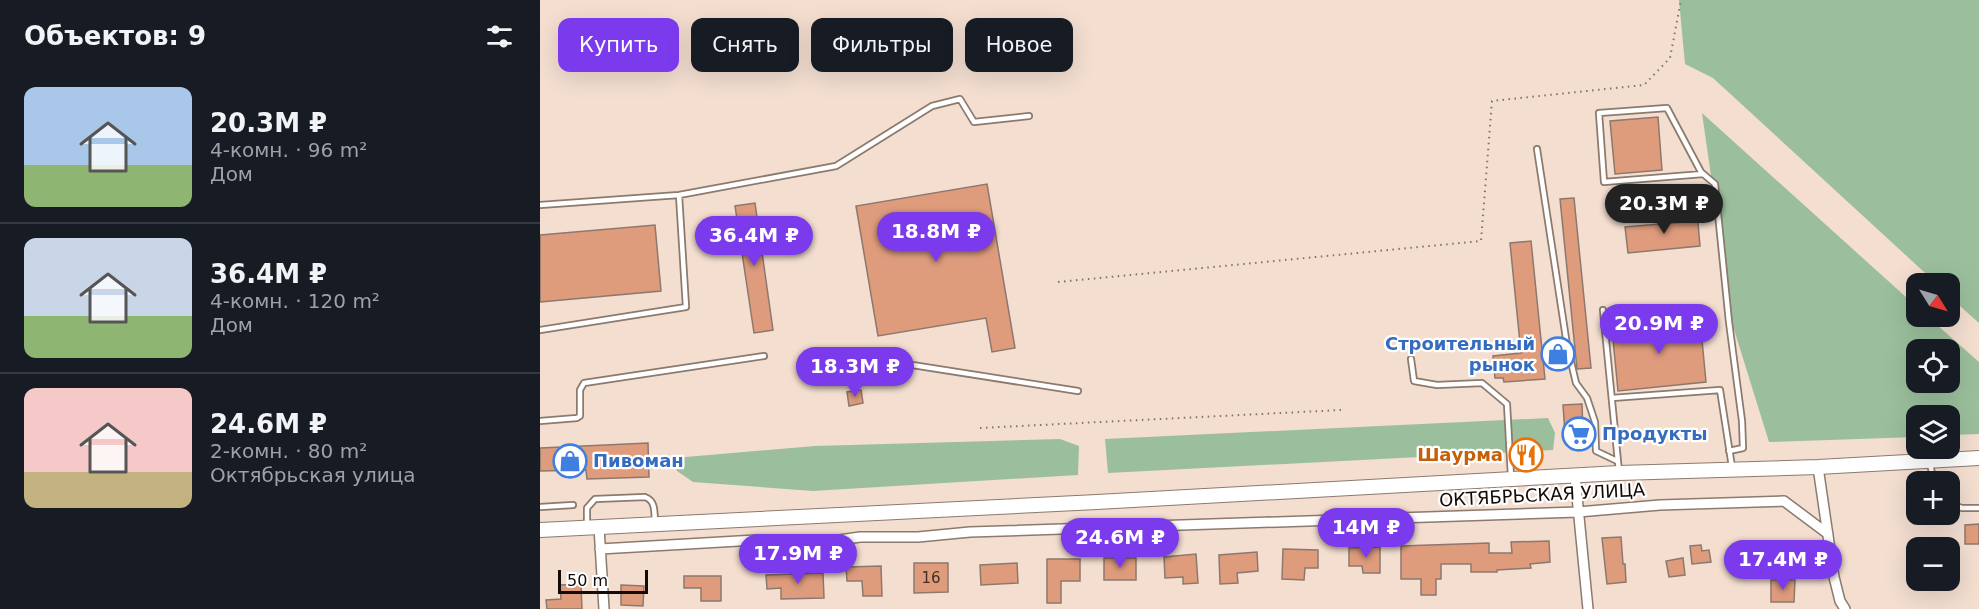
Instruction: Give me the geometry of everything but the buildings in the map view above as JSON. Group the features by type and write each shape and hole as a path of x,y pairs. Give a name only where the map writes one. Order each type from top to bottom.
{"main road":[{"path":"540,530 1511,480 1575,476 1618,467 1732,470 1979,458"}],"street":[{"path":"1818,467 1841,606"},
{"path":"1575,476 1588,609"},
{"name":"ОКТЯБРЬСКАЯ УЛИЦА","path":"600,549 756,540 818,543 860,537 918,537 982,531 1578,512 1660,505 1784,501 1828,534"},
{"path":"593,527 600,549 604,609"}],"lane":[{"path":"540,205 679,195 836,166 932,106 960,99 974,122 1029,116"},
{"path":"1703,174 1604,182 1599,113 1667,108 1703,174 1715,183 1742,421 1743,448 1729,451"},
{"path":"1537,149 1567,345 1576,383 1587,398 1595,423 1596,451 1618,467"},
{"path":"540,330 686,307 679,195"},
{"path":"1603,310 1618,467"},
{"path":"540,421 580,416 580,390 584,383 764,356"},
{"path":"1411,359 1414,381 1437,386 1482,383 1507,404 1511,480"},
{"path":"906,364 1078,391"},
{"path":"1612,399 1720,390 1732,470"},
{"path":"1929,460 1932,471"},
{"path":"593,527 587,508 595,499 645,497 651,499 655,524"},
{"path":"540,507 573,505"},
{"path":"1960,507 1979,508"}],"path":[{"path":"1059,282 1481,241 1492,101 1644,85 1670,58 1681,0"},
{"path":"980,428 1341,410"}],"green space":[{"path":"1679,0 1979,0 1979,323 1960,306 1960,273 1925,273 1713,78 1685,64"},
{"path":"1702,113 1906,297 1906,327 1939,327 1953,339 1906,339 1906,393 1960,393 1960,345 1979,362 1979,434 1960,435 1960,405 1906,405 1906,437 1769,442 1732,323"},
{"path":"1548,418 1555,433 1553,450 1108,473 1105,439"},
{"path":"1060,439 1079,446 1078,475 813,491 693,482 677,471 674,458 815,446"}],"place":[{"name":"Строительный рынок","path":"1558,354"},
{"name":"Продукты","path":"1579,434"},
{"name":"Шаурма","path":"1526,455"},
{"name":"Пивоман","path":"570,461"}]}
